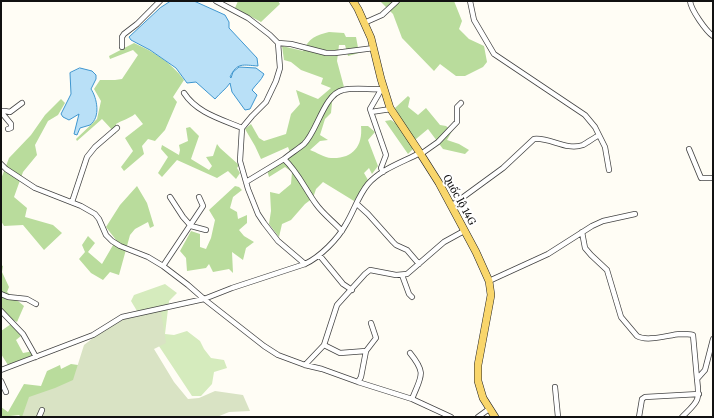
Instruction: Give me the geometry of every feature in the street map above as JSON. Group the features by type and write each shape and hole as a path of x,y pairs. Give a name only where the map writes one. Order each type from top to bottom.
{"main road":[{"name":"Quốc lộ 14G","path":"353,1 358,9 374,48 382,90 391,109 421,153 451,206 489,281 491,295 478,365 478,381 480,389 495,417"}],"street":[{"path":"122,47 122,37 124,34 160,1"},
{"path":"216,1 248,18 278,43 290,44 335,54 374,48"},
{"path":"358,1 358,9"},
{"path":"364,23 382,15 397,1"},
{"path":"470,1 474,20 494,54 585,115 595,128 605,147 609,170"},
{"path":"690,1 693,10 702,22 705,29 713,36"},
{"path":"278,43 280,68 276,81 269,98 242,128 240,162 258,214 278,241 305,264"},
{"path":"246,182 284,159 304,143 325,108 333,97 339,92 348,89 382,90"},
{"path":"382,90 370,109 386,156 381,168 383,172"},
{"path":"184,94 198,108 242,128"},
{"path":"1,111 10,112 22,103"},
{"path":"1,370 93,335 122,317 204,299 232,288 305,264 320,256 342,231 368,183 383,172 421,153 438,142 457,122 457,107 461,103"},
{"path":"371,112 391,109"},
{"path":"1,111 11,124 11,128 8,129"},
{"path":"72,202 87,157 95,147 118,128"},
{"path":"451,206 503,168 534,139 545,139 564,145 581,145 599,136"},
{"path":"689,149 701,178 713,178"},
{"path":"284,159 292,166 316,203 342,231"},
{"path":"1,164 11,173 35,188 72,202 95,214 99,219 106,235 112,241 120,246 148,257 163,266 264,346 278,355 306,365 322,368 358,382 412,399 451,417"},
{"path":"170,197 190,226 206,230"},
{"path":"163,266 203,206 199,197"},
{"path":"356,204 368,214 396,246 407,250 419,264"},
{"path":"489,281 548,254 582,232 603,221 635,214"},
{"path":"306,365 324,345 337,305 365,274 370,270 386,274 407,274 444,242 464,231"},
{"path":"582,232 585,248 590,255 607,270 621,317 637,336 647,339 680,334 693,334 699,394 693,406 682,417"},
{"path":"320,256 340,280 352,290"},
{"path":"402,275 409,294 412,297"},
{"path":"1,294 8,297 27,299 36,304"},
{"path":"1,311 22,334 36,357"},
{"path":"358,382 361,377 366,351 376,338 371,324"},
{"path":"697,379 705,370 713,339"},
{"path":"324,345 340,353 366,351"},
{"path":"410,353 420,365 422,372 412,399"},
{"path":"1,381 6,392"},
{"path":"555,387 558,417"},
{"path":"639,417 642,399 645,397 699,394"},
{"path":"478,417 490,409"},
{"path":"38,417 42,410"}],"green space":[{"path":"238,1 278,1 280,4 261,22 235,8"},
{"path":"380,1 454,1 462,21 459,29 469,39 484,46 487,62 483,67 465,76 456,76 440,64 434,71 402,38 393,14"},
{"path":"329,32 344,33 346,37 356,37 359,53 348,56 345,45 339,45 337,61 344,87 333,92 331,113 325,119 320,135 328,140 320,141 310,150 329,158 338,158 350,154 358,146 361,126 368,126 375,132 368,140 378,166 372,174 369,168 364,173 368,180 354,201 323,182 316,189 313,198 305,204 291,220 282,224 279,237 269,224 271,211 270,192 279,194 291,184 292,172 285,167 269,177 267,170 291,155 288,147 261,159 245,129 251,124 259,138 264,141 286,134 291,114 300,104 296,90 318,99 331,88 321,84 323,78 301,70 291,62 284,60 282,46 303,51 310,40 320,34"},
{"path":"134,43 162,58 174,68 184,80 173,97 177,102 165,130 155,141 148,139 142,146 144,154 124,171 121,167 133,151 125,138 143,124 135,114 116,124 116,134 102,119 77,141 76,139 97,119 101,101 94,89 100,80 122,79 138,55 133,50 110,59 109,56"},
{"path":"408,96 410,98 408,107 418,115 426,108 440,125 446,126 452,131 447,140 459,144 469,150 465,154 443,149 428,129 410,144 413,149 408,154 385,121 391,120 409,132 395,108"},
{"path":"61,99 65,103 58,115 48,121 35,145 37,155 23,172 14,197 27,208 25,217 53,225 62,233 44,250 23,225 4,226 1,221 1,179 9,158 31,135 45,115"},
{"path":"190,127 199,136 191,159 209,170 212,166 206,157 213,156 217,144 239,165 237,168 240,173 236,179 228,171 217,178 177,160 162,177 158,173 168,157 161,149 162,145 179,155 179,145 188,141 186,128"},
{"path":"137,186 147,203 154,226 150,228 148,222 135,229 130,235 119,275 110,272 103,280 91,273 79,259 85,252 82,245 88,236 95,243 88,252 102,264 116,240 106,227 120,205"},
{"path":"235,186 242,190 233,197 230,208 237,212 238,219 247,215 247,223 239,230 244,236 254,242 246,248 243,260 232,252 233,273 229,269 213,272 209,264 206,268 187,271 186,258 180,251 191,231 200,234 200,247 206,249 211,238 215,220 209,210"},
{"path":"1,265 3,266 2,272 9,287 7,292 24,306 17,322 1,314"},
{"path":"165,284 177,293 169,301 165,334 174,335 187,331 200,341 211,358 224,360 227,368 214,372 212,384 201,396 192,396 131,301 134,295"},
{"path":"161,312 166,343 154,349 174,382 188,399 199,398 215,391 243,395 250,411 229,412 217,417 22,417 29,397 73,380 84,345 116,320"},
{"path":"11,324 21,336 16,340 23,353 34,351 36,354 8,365 1,354 1,331"},
{"path":"71,364 78,365 80,376 33,417 21,417 19,415 1,417 1,407 8,412 24,384 41,386 47,371 60,365 61,369"}],"water":[{"path":"171,1 194,1 225,15 229,22 229,28 257,58 258,66 244,65 238,67 233,72 239,67 256,68 264,74 252,90 257,95 250,109 245,110 232,92 230,83 215,99 196,82 187,83 176,68 150,50 131,40 129,37 160,8"},
{"path":"80,68 92,71 96,75 96,79 91,89 95,97 97,112 93,122 90,125 80,128 77,135 74,134 79,114 69,120 61,114 71,94 70,73"}]}
